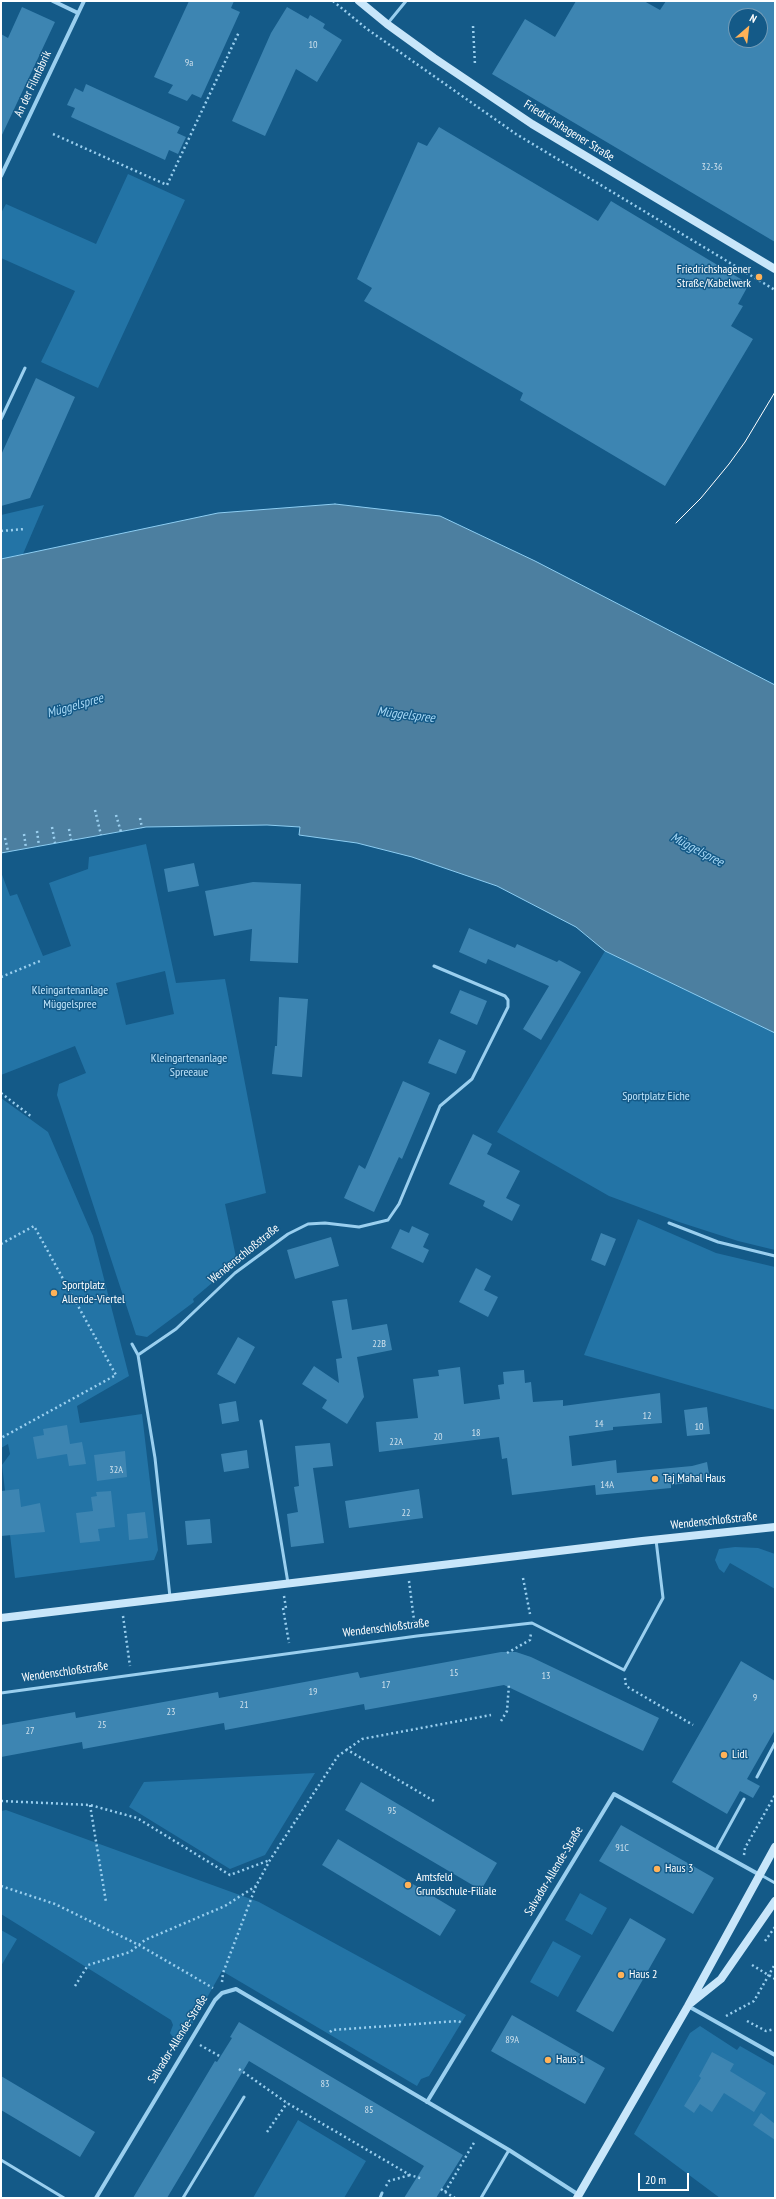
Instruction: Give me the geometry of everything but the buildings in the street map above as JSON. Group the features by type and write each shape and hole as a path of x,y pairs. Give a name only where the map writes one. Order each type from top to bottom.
{"main road":[{"name":"Friedrichshagener Straße","path":"359,1 387,24 532,124 775,269"},
{"name":"Wendenschloßstraße","path":"1,1618 656,1539 775,1527"},
{"name":"Salvador-Allende-Straße","path":"578,2196 688,2006 775,1846"},
{"name":"Salvador-Allende-Straße","path":"688,2006 721,1978 775,1901"}],"street":[{"path":"53,1 78,13"},
{"name":"An der Filmfabrik","path":"1,176 84,1"},
{"name":"Salvador-Allende-Straße","path":"427,2102 614,1794 760,1874"},
{"name":"Salvador-Allende-Straße","path":"96,2198 215,2000 222,1993 236,1989 509,2150 578,2196"},
{"path":"688,2006 775,2056"}],"lane":[{"path":"387,24 406,1"},
{"path":"1,419 25,368"},
{"name":"Wendenschloßstraße","path":"138,1355 176,1329 235,1273 288,1234 308,1224 325,1223 359,1228 388,1220 399,1204 440,1106 472,1079 508,1006 508,1000 505,996 434,966"},
{"path":"668,1223 718,1242 775,1256"},
{"path":"132,1344 138,1355 155,1458 170,1598"},
{"path":"261,1421 288,1583"},
{"name":"Wendenschloßstraße","path":"1,1693 417,1636 532,1624 624,1670 664,1598 656,1539"},
{"path":"757,1777 775,1743"},
{"path":"716,1850 744,1799"},
{"name":"Salvador-Allende-Straße","path":"760,1874 775,1883"},
{"path":"183,2198 244,2097"},
{"path":"481,2198 509,2150"},
{"path":"1,2160 64,2198"},
{"path":"380,2198 382,2193"}],"path":[{"path":"473,26 475,65"},
{"path":"53,134 167,185 239,32"},
{"path":"469,66 476,70"},
{"path":"1,531 25,529"},
{"path":"95,810 101,835"},
{"path":"116,815 120,832"},
{"path":"140,818 142,828"},
{"path":"52,827 55,843"},
{"path":"69,829 71,840"},
{"path":"37,831 39,846"},
{"path":"24,834 26,848"},
{"path":"4,838 8,851"},
{"path":"1,977 40,961"},
{"path":"1,1093 32,1117"},
{"path":"1,1244 34,1226 116,1374 1,1438"},
{"path":"407,1569 417,1636"},
{"path":"121,1604 132,1674"},
{"path":"284,1608 291,1653"},
{"path":"624,1670 626,1686 693,1725"},
{"path":"501,1721 507,1711 509,1684"},
{"path":"1,1886 55,1904 139,1945 222,1993 223,1973 256,1886 270,1860 331,1766 346,1749 362,1739 491,1715"},
{"path":"346,1749 434,1801"},
{"path":"743,1865 746,1848 775,1795"},
{"path":"1,1801 90,1805 137,1818 230,1875 270,1860"},
{"path":"90,1805 106,1902"},
{"path":"75,1986 88,1965 130,1952 146,1940 225,1906 256,1886"},
{"path":"765,1941 775,1927"},
{"path":"715,2022 754,2001 775,1964"},
{"path":"752,1966 775,1979"},
{"path":"323,2041 332,2030 458,2021 473,2027"},
{"path":"747,2021 766,2031 775,2029"},
{"path":"191,2040 221,2057"},
{"path":"239,2069 287,2103 410,2175 423,2179"},
{"path":"267,2132 287,2103"},
{"path":"445,2192 480,2133"},
{"path":"382,2193 389,2181 410,2175"},
{"path":"441,2189 455,2198"}],"green space":[{"path":"128,174 185,200 98,388 41,362 75,291 1,258 1,213 6,204 96,244"},
{"path":"44,505 23,554 1,559 1,515"},
{"path":"146,844 176,983 225,979 266,1193 225,1204 237,1262 193,1299 194,1302 147,1337 136,1335 57,1095 59,1084 86,1073 75,1046 1,1075 1,872 10,896 17,894 43,956 71,946 49,883 88,869 89,857","holes":["165,971 174,1014 126,1025 116,983"]},
{"name":"Sportplatz Eiche","path":"605,951 775,1033 775,1250 738,1241 679,1222 609,1196 497,1132"},
{"path":"1,1098 48,1132 93,1236 129,1376 77,1406 80,1423 142,1414 158,1550 154,1560 15,1578 2,1465 10,1454 8,1444 1,1448"},
{"path":"638,1219 716,1253 775,1267 775,1410 584,1355"},
{"path":"735,1547 758,1548 775,1554 775,1589 730,1563 724,1573 719,1569 715,1560 719,1549"},
{"path":"315,1773 265,1855 230,1869 129,1807 144,1782"},
{"path":"6,1810 259,1902 466,2015 429,2076 421,2079 417,2086 222,1971 186,2035 183,2039 175,2040 170,2033 173,2025 171,2020 1,1914 1,1811"},
{"path":"580,1893 607,1908 592,1935 565,1920"},
{"path":"1,1930 17,1939 1,1966"},
{"path":"553,1941 581,1956 558,1997 530,1982"},
{"path":"700,2026 737,2050 740,2046 775,2066 775,2198 720,2198 634,2134 690,2033"},
{"path":"298,2120 366,2161 344,2198 253,2198"}],"water":[{"name":"Müggelspree","path":"335,504 440,516 535,561 775,685 775,1033 605,951 576,927 497,886 412,857 357,843 299,835 300,827 267,825 146,827 1,853 1,559 218,513"}],"tram line":[{"path":"676,523 701,498 729,464 745,442 775,392"}],"place":[{"name":"Friedrichshagener Straße/Kabelwerk","path":"759,277"},
{"name":"Sportplatz Allende-Viertel","path":"54,1293"},
{"name":"Taj Mahal Haus","path":"655,1479"},
{"name":"Lidl","path":"724,1755"},
{"name":"Haus 3","path":"657,1869"},
{"name":"Amtsfeld Grundschule-Filiale","path":"408,1885"},
{"name":"Haus 2","path":"621,1975"},
{"name":"Haus 1","path":"548,2060"}],"park label":[{"name":"Kleingartenanlage Müggelspree","path":"70,998"},
{"name":"Kleingartenanlage Spreeaue","path":"189,1066"}]}
